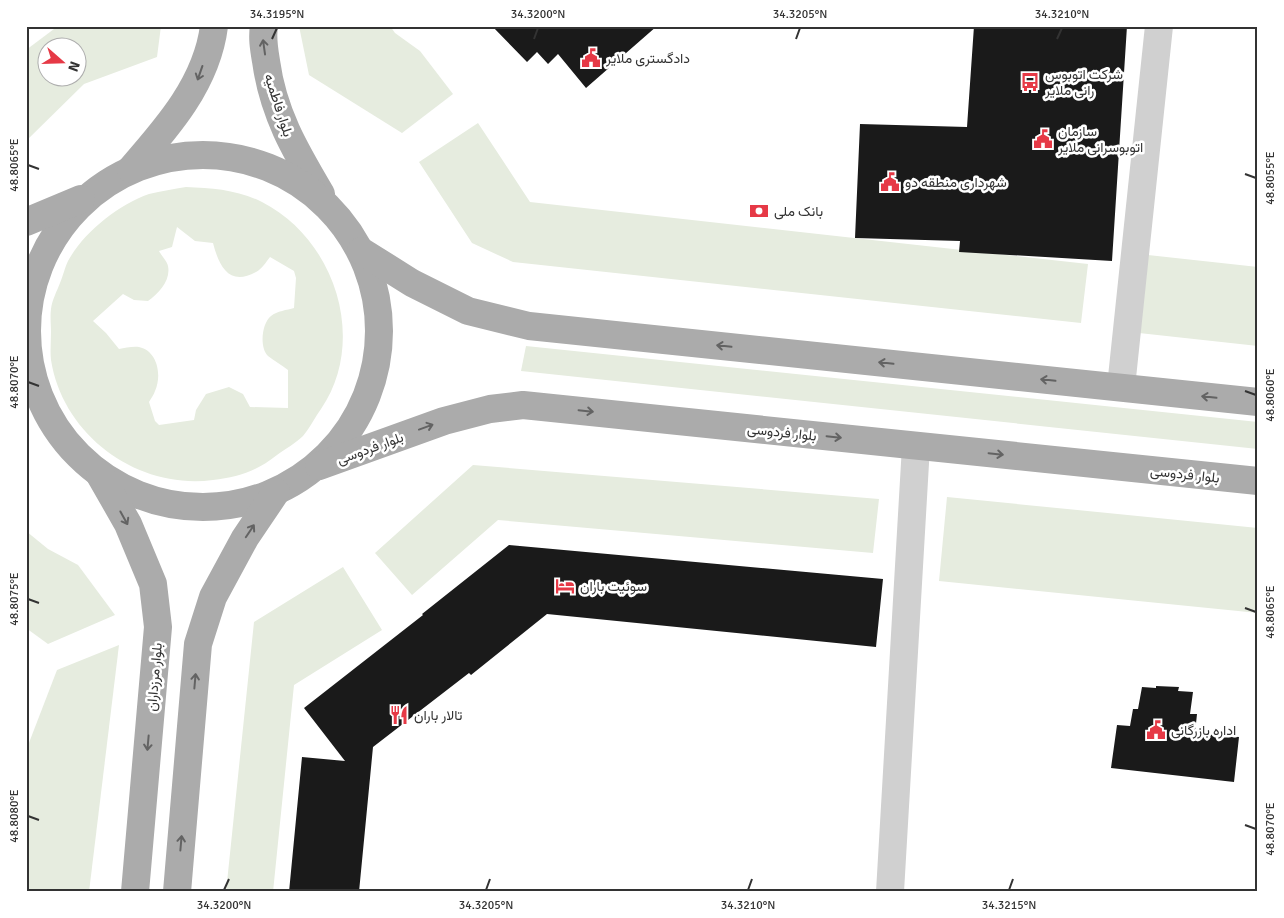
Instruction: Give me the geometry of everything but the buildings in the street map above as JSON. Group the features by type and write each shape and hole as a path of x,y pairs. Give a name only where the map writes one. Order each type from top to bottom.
{"main road":[{"path":"131,170 162,134 196,85 213,36 214,26"},
{"name":"بلوار فاطمیه","path":"264,26 263,36 268,80 283,126 326,204"},
{"path":"26,222 92,194 131,170 171,157 213,154 255,162 293,178 326,204 361,251 376,296 379,344 369,391 347,433 315,468 276,492 232,506 186,507 141,497 100,475 67,444 26,413"},
{"path":"67,444 45,410 32,373 27,334 30,294 43,257 64,223 92,194"},
{"path":"361,251 412,283 468,311 529,326 1258,402"},
{"name":"بلوار فردوسی","path":"315,468 444,421 490,409 524,405 1258,481"},
{"name":"بلوار مرزداران","path":"100,475 128,524 153,584 158,627 136,892"},
{"path":"177,892 198,644 213,596 245,538 276,492"}],"street":[{"path":"1121,387 1159,26"},
{"path":"890,892 916,446"}],"shaded area":[{"path":"58,26 161,26 157,57 88,83 88,38 42,38"},
{"path":"299,26 390,26 395,33 420,51 453,94 402,133 309,75"},
{"path":"38,41 38,88 80,88 26,141 26,50"},
{"path":"478,123 530,202 1088,264 1081,323 513,262 472,243 419,162"},
{"path":"186,187 235,192 262,202 287,219 309,240 325,266 336,294 342,323 342,353 335,382 308,430 294,444 255,469 239,475 213,480 185,481 158,476 132,466 108,452 88,434 71,412 58,387 51,360 53,299 67,263 75,250 92,230 126,205 149,194","holes":["177,227 195,241 213,243 222,266 232,275 239,277 256,272 270,257 294,271 296,278 294,308 273,314 265,324 263,335 265,352 288,370 288,408 250,407 243,394 229,387 206,394 196,410 194,420 159,425 155,421 149,402 155,392 158,378 157,365 154,359 150,353 139,347 119,349 93,321 123,294 134,300 148,301 160,290 166,281 168,271 167,264 159,251 172,247"]},
{"path":"1148,255 1258,267 1258,346 1139,333"},
{"path":"526,346 1258,422 1258,449 521,371"},
{"path":"473,465 879,499 873,553 498,520 412,595 375,553"},
{"path":"947,497 1258,528 1258,613 939,581"},
{"path":"26,531 48,549 78,565 115,615 48,644 26,628"},
{"path":"343,567 382,630 294,685 273,892 226,892 254,622"},
{"path":"119,645 89,892 26,892 27,748 57,670"}],"place":[{"name":"دادگستری ملایر","path":"591,58"},
{"name":"شرکت اتوبوس رانی ملایر","path":"1030,82"},
{"name":"سازمان اتوبوسرانی ملایر","path":"1043,139"},
{"name":"شهرداری منطقه دو","path":"890,182"},
{"name":"بانک ملی","path":"759,211"},
{"name":"سوئیت باران","path":"565,586"},
{"name":"تالار باران","path":"399,715"},
{"name":"اداره بازرگانی","path":"1156,730"}]}
